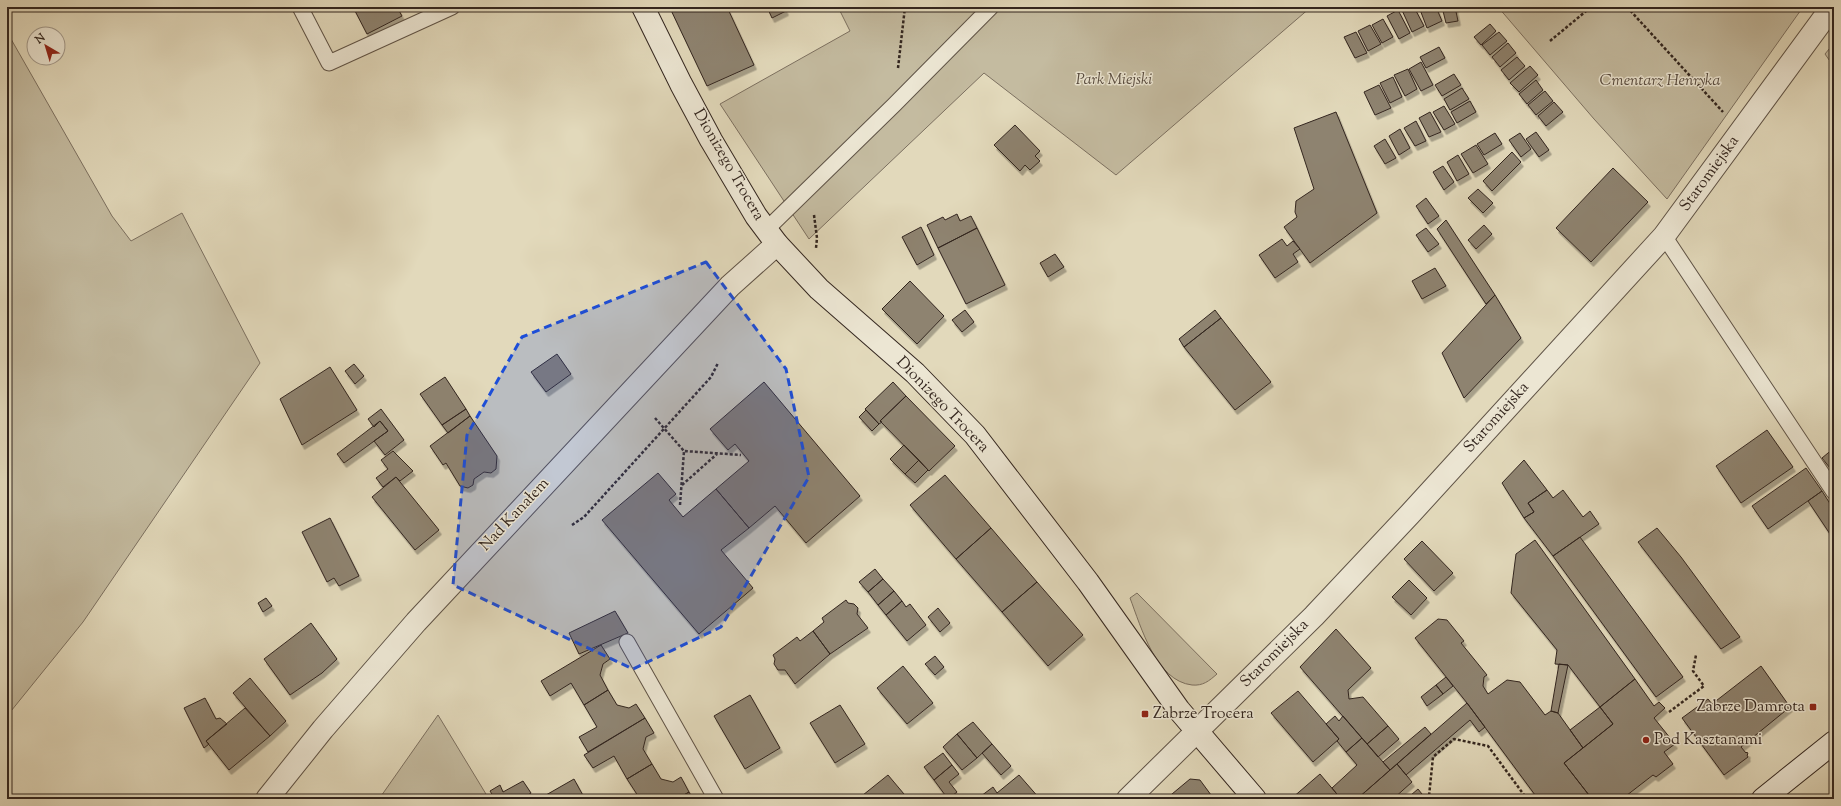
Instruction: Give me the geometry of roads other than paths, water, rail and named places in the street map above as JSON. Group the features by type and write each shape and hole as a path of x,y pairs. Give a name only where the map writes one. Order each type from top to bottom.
{"street":[{"name":"Dionizego Trocera","path":"643,7 681,84 711,140 756,216 772,237 819,289 915,373 975,435 1083,576 1158,683 1255,799"},
{"name":"Staromiejska","path":"1128,799 1314,616 1410,514 1664,236 1832,7"},
{"name":"Nad Kanałem","path":"267,799 323,730 432,605 724,291 748,268 772,237"},
{"path":"1763,799 1834,742"}],"lane":[{"path":"300,7 329,63 452,7"},
{"path":"772,237 815,182 991,7"},
{"path":"1664,236 1834,492"},
{"path":"627,642 716,799"}],"place":[{"name":"Zabrze Damrota","path":"1813,707"},
{"name":"Zabrze Trocera","path":"1145,714"},
{"name":"Pod Kasztanami","path":"1646,740"}],"park label":[{"name":"Park Miejski","path":"1114,80"},
{"name":"Cmentarz Henryka","path":"1660,81"}]}
